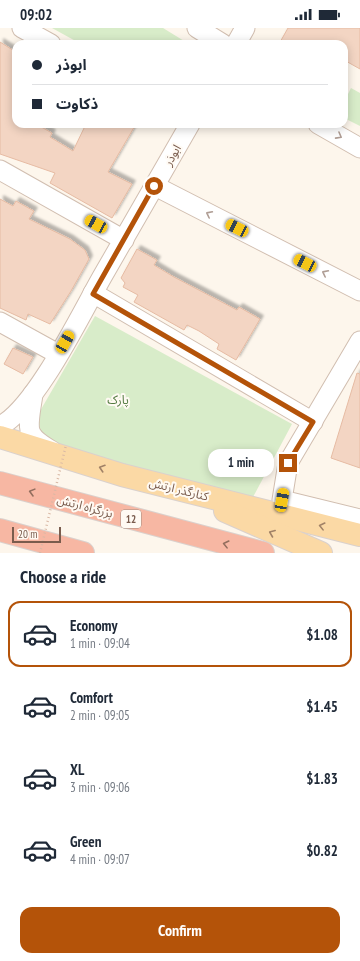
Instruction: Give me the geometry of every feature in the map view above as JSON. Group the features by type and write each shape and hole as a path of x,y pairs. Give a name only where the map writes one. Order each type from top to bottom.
{"highway":[{"name":"بزرگراه ارتش","path":"0,483 263,553"},
{"path":"0,530 83,553"}],"main road":[{"name":"کنارگذر ارتش","path":"0,437 61,450 122,475 360,535"},
{"path":"122,475 230,513 262,529 321,553"}],"street":[{"path":"22,28 43,40"},
{"path":"197,28 216,40"},
{"path":"238,40 245,28"},
{"name":"ابوذر","path":"0,426 13,418 34,393 93,294 188,128"},
{"path":"325,128 360,148"},
{"path":"0,170 124,240"},
{"path":"154,186 360,290"},
{"path":"93,294 313,422"},
{"path":"0,322 58,354"},
{"path":"360,341 288,463 282,500 360,519"},
{"path":"34,393 30,426 32,436 61,450"}],"path":[{"path":"40,553 61,450"}],"green space":[{"path":"52,28 163,28 182,40 74,40"},
{"path":"351,88 360,93 360,126 348,120 348,94"},
{"name":"پارک","path":"95,316 292,424 253,497 55,446 40,432 36,418"}],"building":[{"path":"288,28 360,28 360,69 348,62 348,40 281,40"},
{"path":"0,42 12,50 12,128 43,128 52,133 50,137 73,151 84,128 134,128 108,172 132,184 112,218 50,183 55,173 0,154"},
{"path":"0,199 13,206 16,201 34,211 29,219 70,239 85,250 89,259 50,324 28,314 26,320 0,308"},
{"path":"137,249 157,260 154,265 174,277 237,310 239,307 260,319 236,360 217,349 219,344 199,331 187,325 184,330 134,302 138,295 123,287 125,283 121,278"},
{"path":"13,348 33,357 23,374 4,364"},
{"path":"357,373 360,374 360,468 331,458"}],"route":[{"path":"154,186 93,294 313,422 288,463"}]}
